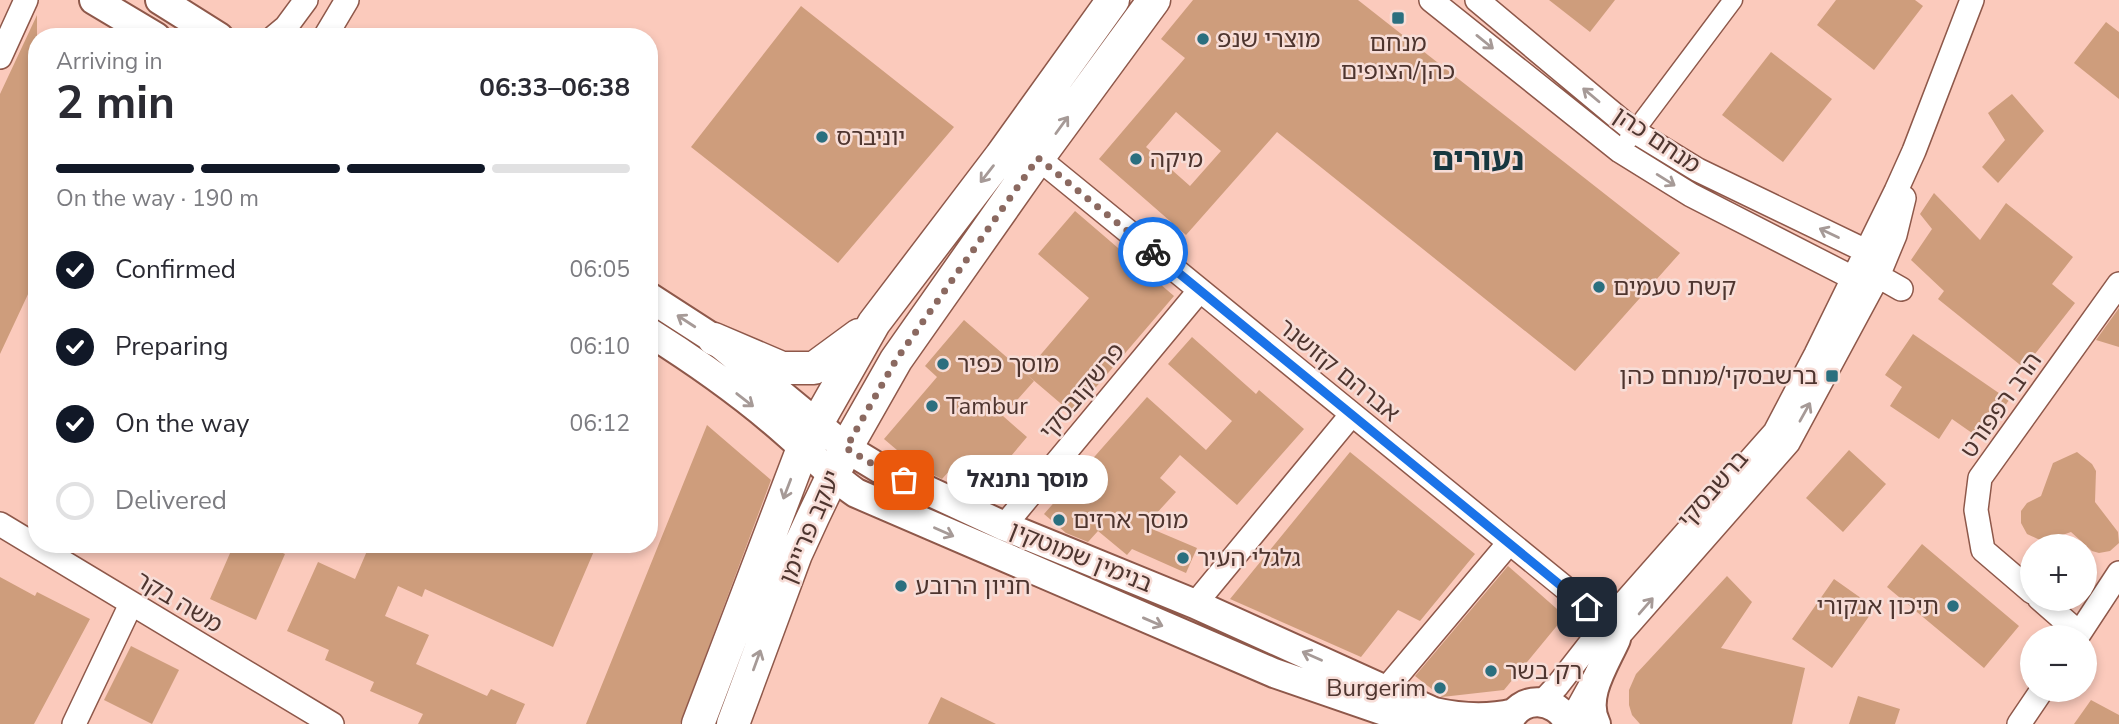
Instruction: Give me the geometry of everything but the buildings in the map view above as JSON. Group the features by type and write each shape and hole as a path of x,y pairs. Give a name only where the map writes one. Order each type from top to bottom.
{"main road":[{"name":"יעקב פריימן","path":"698,724 810,435 874,323 1001,156 1113,0"},
{"name":"יעקב פריימן","path":"733,724 796,554 831,476 896,360 1038,158 1154,0"},
{"path":"714,339 782,368 814,368 834,356 874,323"}],"street":[{"path":"0,57 26,0"},
{"path":"94,0 141,28"},
{"path":"160,0 205,28"},
{"path":"285,28 306,0"},
{"path":"330,28 347,0"},
{"name":"מנחם כהן","path":"1431,0 1458,8 1620,152 1691,195 1853,278"},
{"name":"מנחם כהן","path":"1477,0 1633,131 1698,170 1866,251"},
{"path":"1620,152 1733,0"},
{"path":"1914,151 1972,0"},
{"name":"ברשבסקי","path":"1569,724 1611,631 1775,432 1878,229 1914,151"},
{"name":"ברשבסקי","path":"1542,702 1788,443 1878,276 1895,235 1914,151"},
{"name":"אברהם קזושנר","path":"1038,158 1509,543 1611,631"},
{"path":"1866,251 1878,276"},
{"path":"1853,278 1878,276 1901,289"},
{"name":"הרב רפפורט","path":"2020,582 1983,550 1976,510 1980,478 2119,284"},
{"name":"פרשקובסקי","path":"1004,526 1200,290"},
{"name":"בנימין שמוטקין","path":"658,302 714,339 810,435 831,476 856,493 1274,673 1459,717 1511,718 1527,704 1542,702"},
{"name":"בנימין שמוטקין","path":"658,338 732,390 810,435 846,448 879,468 1004,526 1195,604 1380,699 1422,724"},
{"path":"1195,604 1352,414"},
{"name":"משה בקר","path":"0,524 28,541"},
{"path":"1380,699 1509,543"},
{"name":"משה בקר","path":"47,553 332,724"},
{"path":"2085,625 2119,573"},
{"path":"74,724 131,604"},
{"path":"2053,611 2067,625"},
{"path":"1596,724 1592,717 1593,689 1611,631"},
{"path":"1542,702 1561,712 1569,724"},
{"path":"2019,724 2034,702"}],"way so far":[{"path":"904,480 846,448 896,360 1038,158 1153,252"}],"place":[{"name":"מנחם כהן/הצופים","path":"1398,18"},
{"name":"מוצרי שנפ","path":"1203,39"},
{"name":"יוניברס","path":"822,137"},
{"name":"מיקה","path":"1136,159"},
{"name":"קשת טעמים","path":"1599,287"},
{"name":"מוסך כפיר","path":"943,364"},
{"name":"ברשבסקי/מנחם כהן","path":"1832,376"},
{"name":"Tambur","path":"932,406"},
{"name":"מוסך נתנאל","path":"904,480"},
{"name":"מוסך ארזים","path":"1059,520"},
{"name":"גלגלי העיר","path":"1183,558"},
{"name":"חניון הרובע","path":"901,586"},
{"name":"תיכון אנקורי","path":"1953,606"},
{"name":"רק בשר","path":"1491,671"},
{"name":"Burgerim","path":"1440,688"}],"district":[{"name":"נעורים","path":"1478,159"}],"route":[{"path":"1153,252 1587,607"}]}
